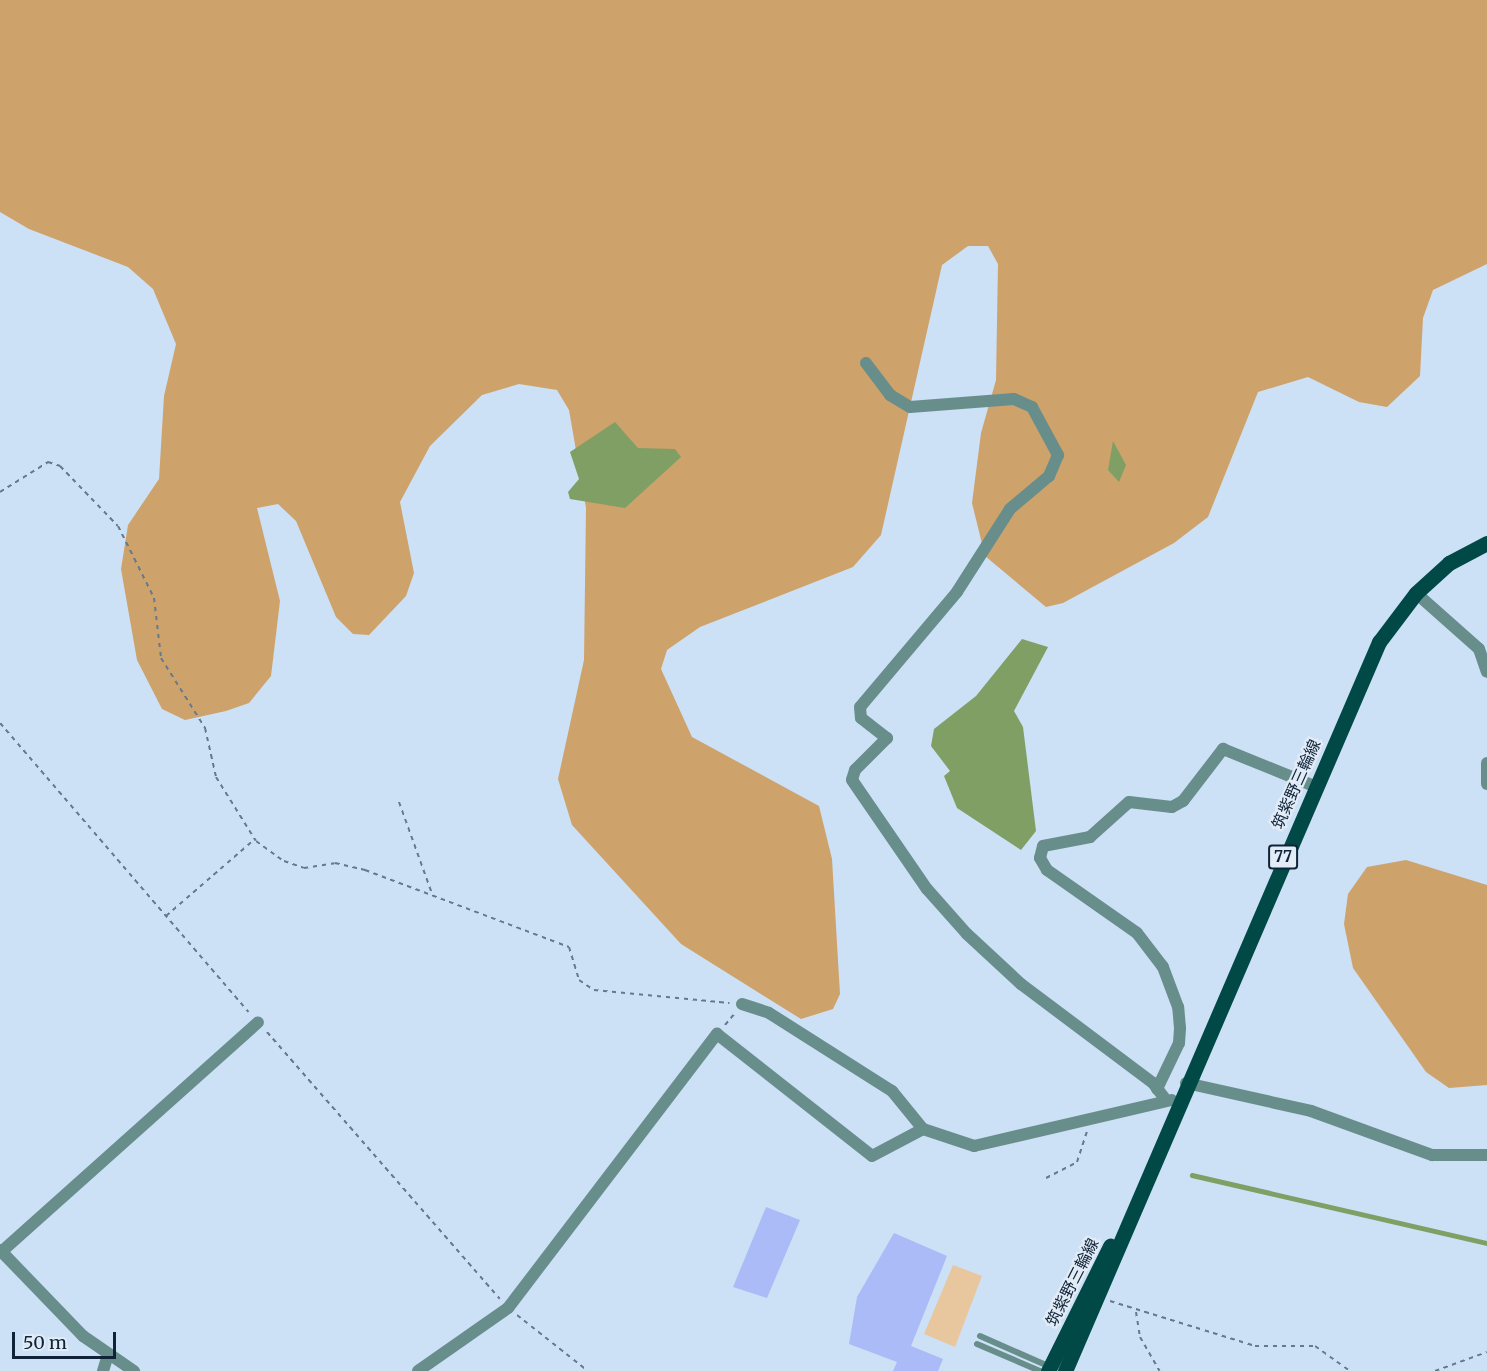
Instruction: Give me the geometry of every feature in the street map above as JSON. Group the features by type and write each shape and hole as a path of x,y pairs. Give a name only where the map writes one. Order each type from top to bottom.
{"main road":[{"name":"筑紫野三輪線","path":"1052,1370 1098,1296 1133,1211 1167,1096 1186,1083 1314,786 1379,642 1416,593 1449,563 1487,543"},
{"name":"筑紫野三輪線","path":"1052,1370 1107,1251 1133,1211"}],"street":[{"path":"866,363 890,395 910,407 1014,399 1032,407 1058,455 1049,476 1010,509 957,592 860,707 861,718 887,738 855,770 852,780 927,889 968,934 1021,984 1167,1096"},
{"path":"1416,593 1479,649 1487,672"},
{"path":"1167,1096 1180,1028 1178,1007 1163,967 1137,933 1047,870 1040,858 1043,846 1090,837 1129,802 1178,804 1223,749 1314,786"},
{"path":"1487,763 1487,784"},
{"path":"742,1004 769,1013 892,1091 923,1129 974,1146 1088,1120 1167,1096"},
{"path":"134,1371 108,1355 1,1251 258,1022"},
{"path":"418,1371 508,1308 717,1035 872,1156 923,1129"},
{"path":"1186,1083 1311,1111 1432,1155 1487,1155"},
{"path":"103,1371 108,1355"}],"lane":[{"path":"980,1336 1052,1370"},
{"path":"977,1344 1052,1370"}],"path":[{"path":"0,492 48,462 60,466 118,525 154,598 160,658 189,698 205,728 216,777 255,839 284,861 304,868 335,863 431,891 459,908 569,947 579,980 594,990 742,1004"},
{"path":"0,723 508,1308 588,1371"},
{"path":"399,802 431,891"},
{"path":"166,916 255,839"},
{"path":"717,1035 742,1004"},
{"path":"1046,1178 1077,1162 1088,1120"},
{"path":"1098,1296 1136,1312 1255,1346 1315,1346 1350,1371"},
{"path":"1136,1312 1140,1337 1160,1371"},
{"path":"1435,1371 1487,1352"}],"shaded area":[{"path":"0,0 1487,0 1487,264 1433,290 1423,318 1420,376 1387,407 1359,402 1308,377 1258,392 1208,517 1174,543 1063,603 1046,607 985,556 972,503 981,433 996,380 998,264 988,246 968,246 942,265 881,535 853,567 700,627 667,650 661,669 692,737 819,806 832,859 840,994 833,1009 801,1019 681,944 572,825 558,779 584,660 586,508 569,410 557,390 519,384 482,395 430,446 400,502 414,573 406,596 369,635 353,634 336,617 296,521 278,504 257,508 280,601 271,676 249,703 226,711 185,720 162,709 137,660 121,569 128,525 159,479 164,396 176,344 153,289 128,267 29,229 0,212"},
{"path":"615,422 638,448 675,449 681,457 625,508 570,499 568,492 579,479 570,452"},
{"path":"1113,441 1126,465 1119,482 1108,470"},
{"path":"1022,639 1048,647 1014,711 1023,727 1036,831 1021,850 957,808 944,776 950,771 931,746 934,729 976,696"},
{"path":"1406,860 1487,885 1487,1085 1449,1088 1426,1072 1353,968 1344,924 1348,894 1367,867"},
{"path":"953,1265 982,1276 955,1347 924,1334"}],"building":[{"path":"766,1207 800,1220 767,1298 733,1287"},
{"path":"894,1233 947,1256 911,1346 943,1359 938,1371 893,1371 897,1362 849,1344 857,1297"}],"waterway":[{"path":"1192,1175 1487,1243"}]}
